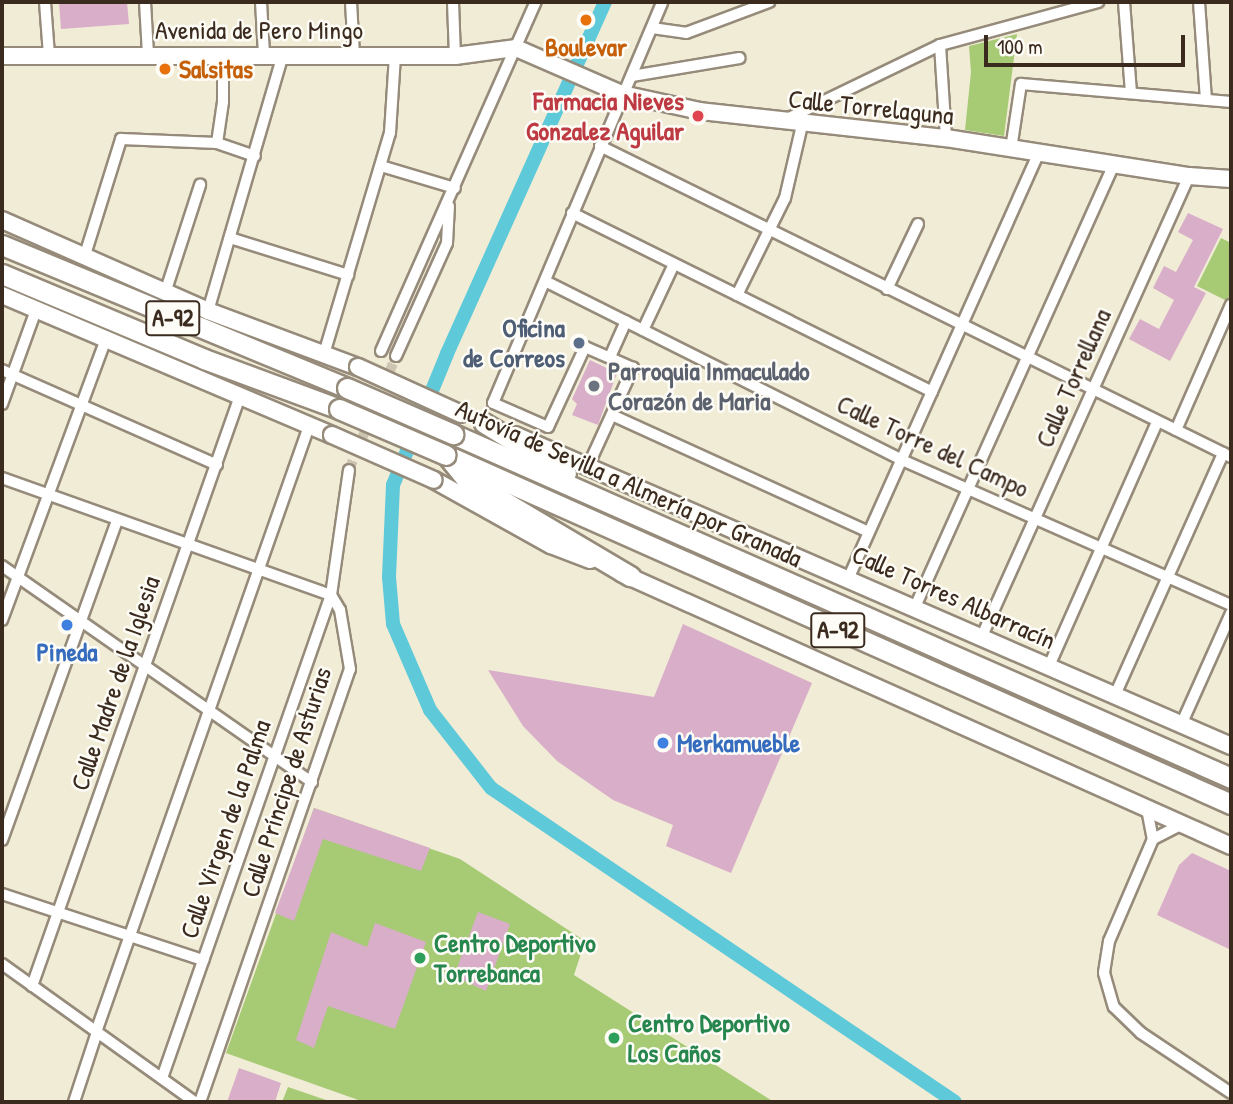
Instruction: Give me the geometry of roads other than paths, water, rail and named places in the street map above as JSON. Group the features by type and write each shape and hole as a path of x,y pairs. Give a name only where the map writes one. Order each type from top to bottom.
{"highway":[{"name":"Autovía de Sevilla a Almería por Granada","path":"2,245 347,388 1231,778"},
{"name":"Autovía de Sevilla a Almería por Granada","path":"2,274 204,359 340,409 1231,804"},
{"path":"484,423 633,514"},
{"path":"446,455 466,479 630,576"}],"street":[{"path":"45,2 49,55"},
{"path":"145,2 148,54"},
{"path":"261,2 264,54"},
{"path":"351,2 354,55"},
{"path":"453,2 455,56"},
{"path":"381,351 536,2"},
{"path":"589,464 633,368 585,347 548,427 493,403 662,2"},
{"path":"652,28 686,33 769,2"},
{"path":"1040,2 1043,16"},
{"path":"780,123 940,45 1098,2"},
{"path":"1124,2 1131,93"},
{"path":"1199,2 1206,100"},
{"path":"940,45 946,138"},
{"name":"Avenida de Pero Mingo","path":"2,56 455,56 516,48"},
{"name":"Calle Torrelaguna","path":"516,48 622,94 780,123 946,138 1189,176 1231,179"},
{"path":"217,143 223,102 223,54"},
{"path":"208,312 283,55"},
{"path":"324,354 390,133 395,55"},
{"path":"632,76 740,58"},
{"path":"1012,149 1021,84 1231,102"},
{"path":"737,295 785,198 802,125"},
{"path":"83,257 121,139 217,143 255,156"},
{"path":"600,146 1027,359 1227,455 1167,577 1115,695"},
{"path":"849,577 1039,153"},
{"path":"915,607 1114,165"},
{"path":"382,166 454,188"},
{"name":"Calle Torrellana","path":"982,636 1189,176"},
{"path":"165,293 200,185"},
{"path":"397,356 447,243 449,200"},
{"path":"572,213 932,393"},
{"name":"Calle Torres Albarracín","path":"2,220 208,312 358,366 461,414 589,464 1231,746"},
{"path":"887,289 918,224"},
{"path":"230,238 348,275"},
{"path":"643,330 674,264"},
{"name":"Calle Torre del Campo","path":"545,281 902,460 1231,605"},
{"path":"2,295 434,480 551,545 630,576 1231,846"},
{"path":"1176,430 1231,305"},
{"path":"2,404 7,373 36,310"},
{"path":"610,357 626,321"},
{"path":"2,620 106,339"},
{"path":"7,373 217,466"},
{"name":"Calle Madre de la Iglesia","path":"32,986 240,396"},
{"path":"611,415 869,532"},
{"path":"1049,666 1157,422"},
{"path":"74,1102 310,426"},
{"name":"Calle Príncipe de Asturias","path":"198,1102 350,669 340,610 331,595 349,470"},
{"path":"2,478 331,595"},
{"path":"2,840 117,520"},
{"path":"2,566 312,782"},
{"name":"Calle Virgen de la Palma","path":"162,1078 331,595"},
{"path":"1181,725 1231,612"},
{"path":"1147,809 1153,839 1109,941 1104,973 1115,1007 1141,1033 1231,1093"},
{"path":"1153,839 1182,824"},
{"path":"2,894 203,960"},
{"path":"2,964 198,1102"}],"waterway":[{"path":"605,2 447,354 393,485 389,577 393,624 430,710 491,788 955,1102"}],"tunnel":[{"path":"349,470 396,356"}],"place":[{"name":"Boulevar","path":"586,20"},
{"name":"Salsitas","path":"165,69"},
{"name":"Farmacia Nieves Gonzalez Aguilar","path":"698,116"},
{"name":"Oficina de Correos","path":"579,343"},
{"name":"Parroquia Inmaculado Corazón de Maria","path":"594,386"},
{"name":"Pineda","path":"67,625"},
{"name":"Merkamueble","path":"663,743"},
{"name":"Centro Deportivo Torrebanca","path":"420,958"},
{"name":"Centro Deportivo Los Caños","path":"614,1038"}]}
